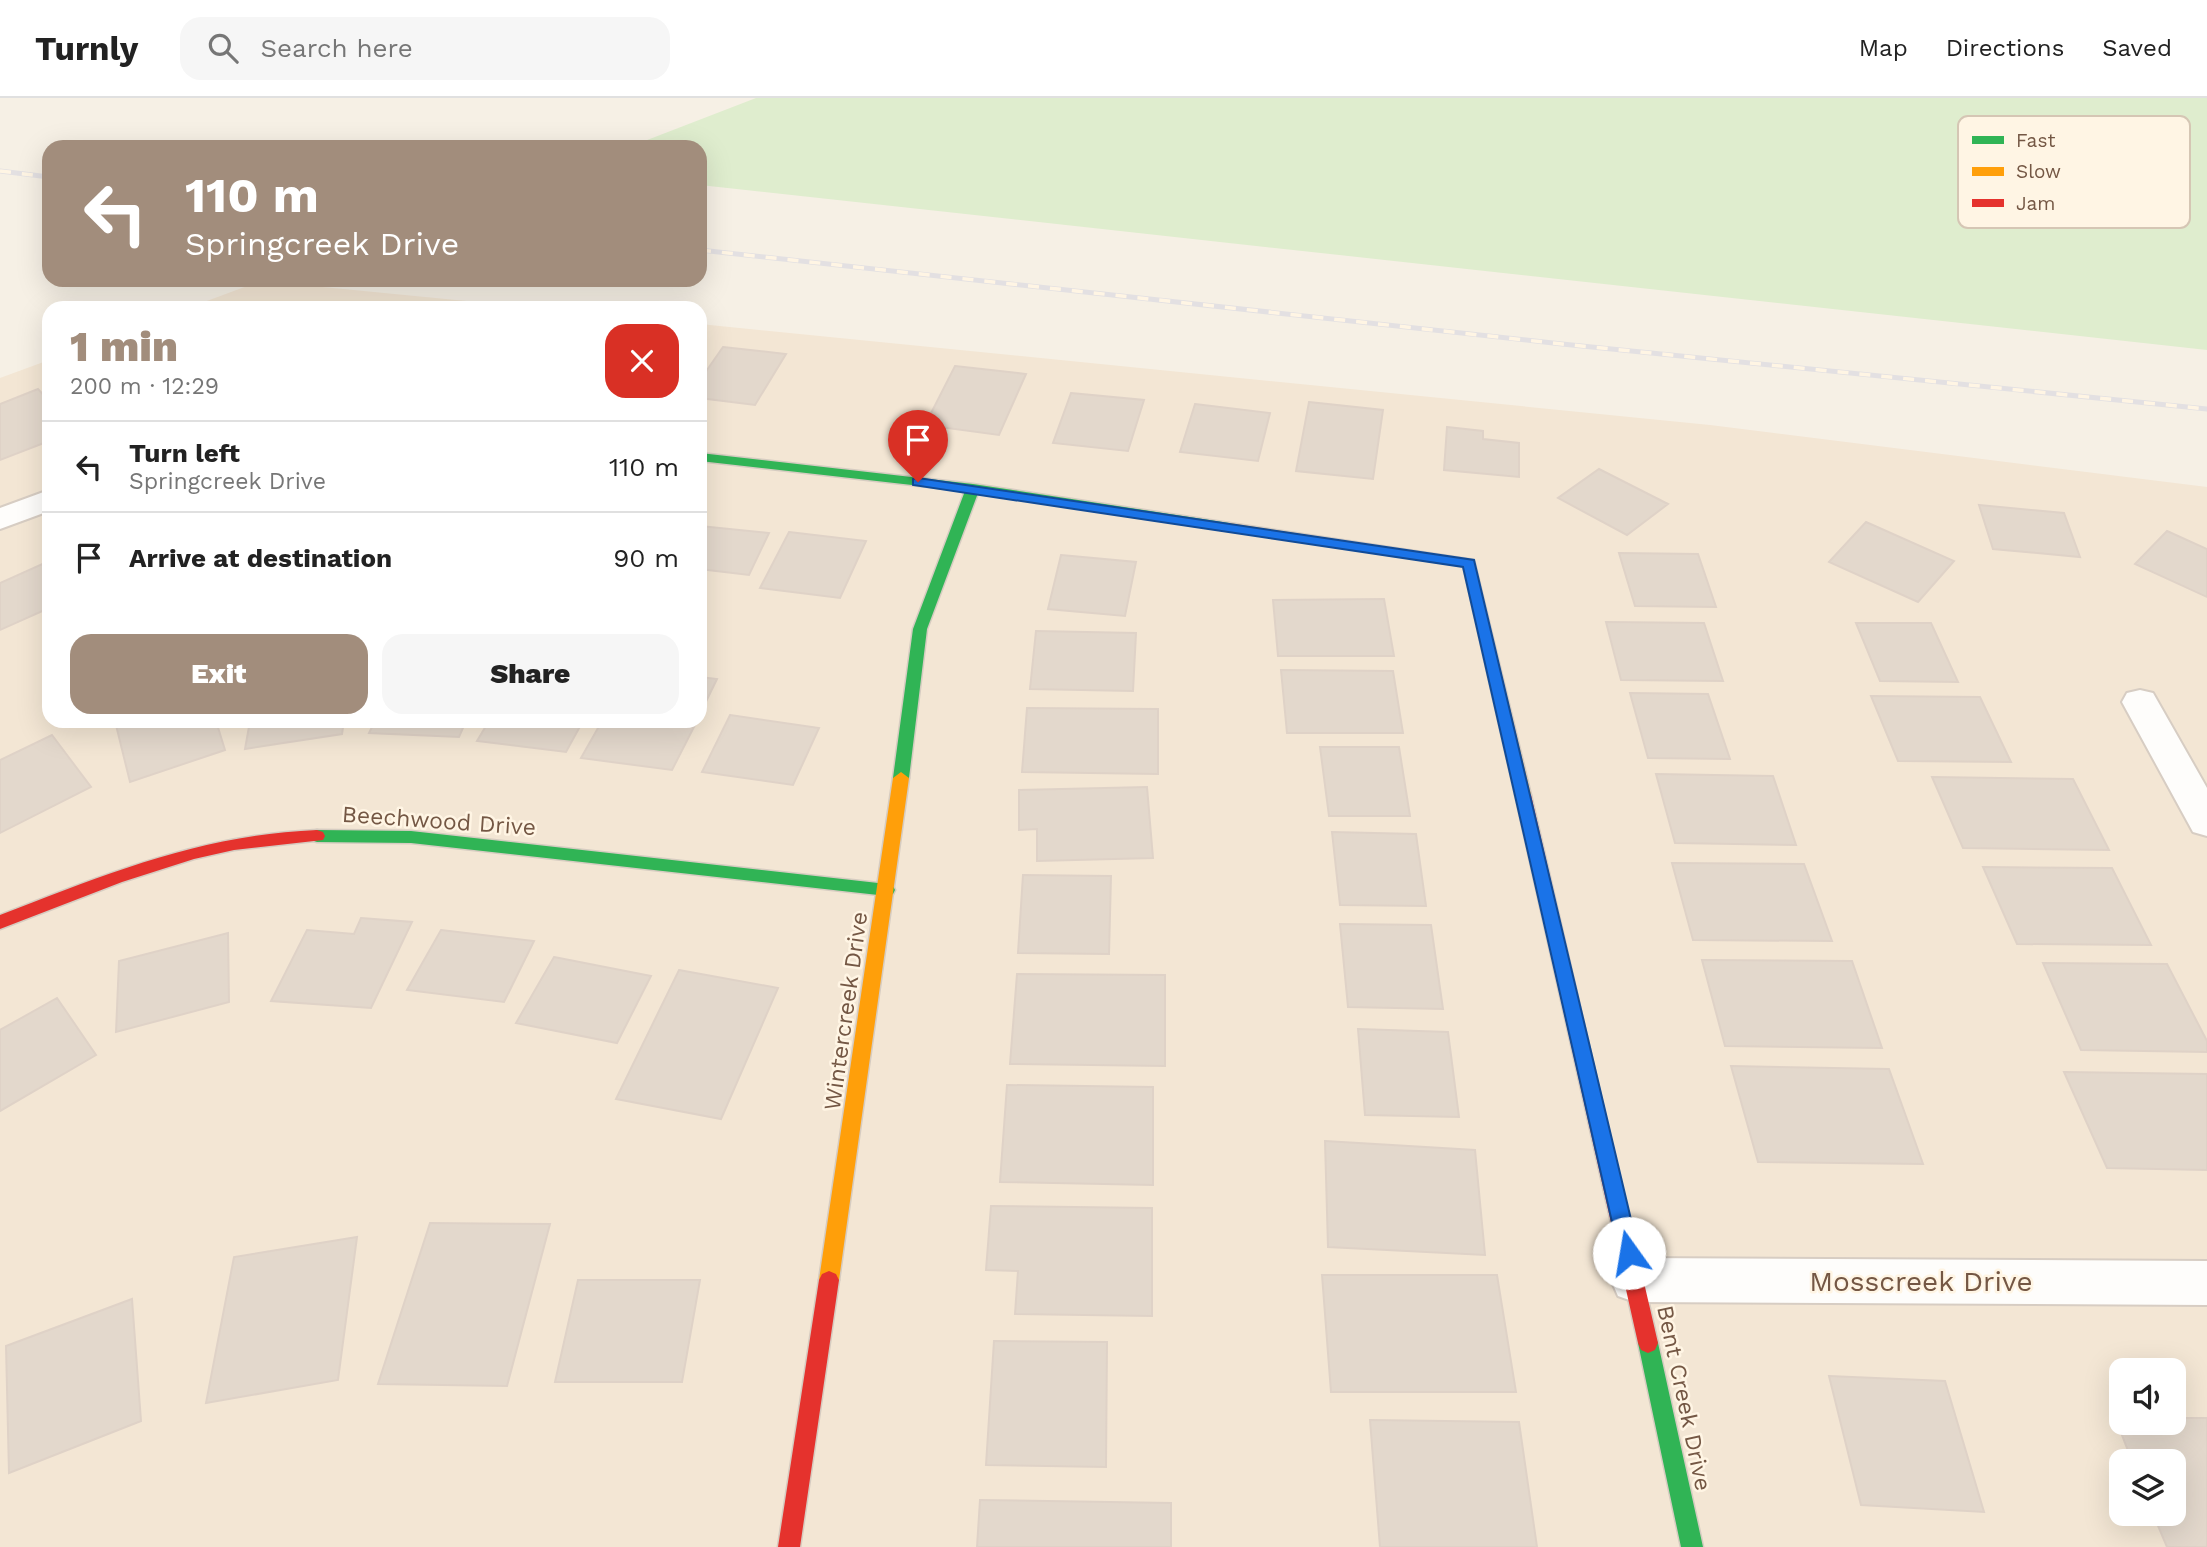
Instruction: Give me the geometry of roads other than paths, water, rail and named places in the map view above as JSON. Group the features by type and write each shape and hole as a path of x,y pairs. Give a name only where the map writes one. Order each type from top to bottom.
{"street":[{"path":"707,458 972,488"},
{"name":"Bent Creek Drive","path":"972,488 1469,563 1635,1280 1692,1547"},
{"name":"Wintercreek Drive","path":"789,1547 887,890 920,629 972,488"},
{"path":"0,519 42,503"},
{"path":"2140,702 2207,822"},
{"name":"Beechwood Drive","path":"0,922 180,854 278,836 411,837 887,890"},
{"name":"Mosscreek Drive","path":"1635,1280 2207,1283"}],"railway":[{"path":"0,171 42,176"},
{"path":"707,251 1562,344 2207,409"}]}
